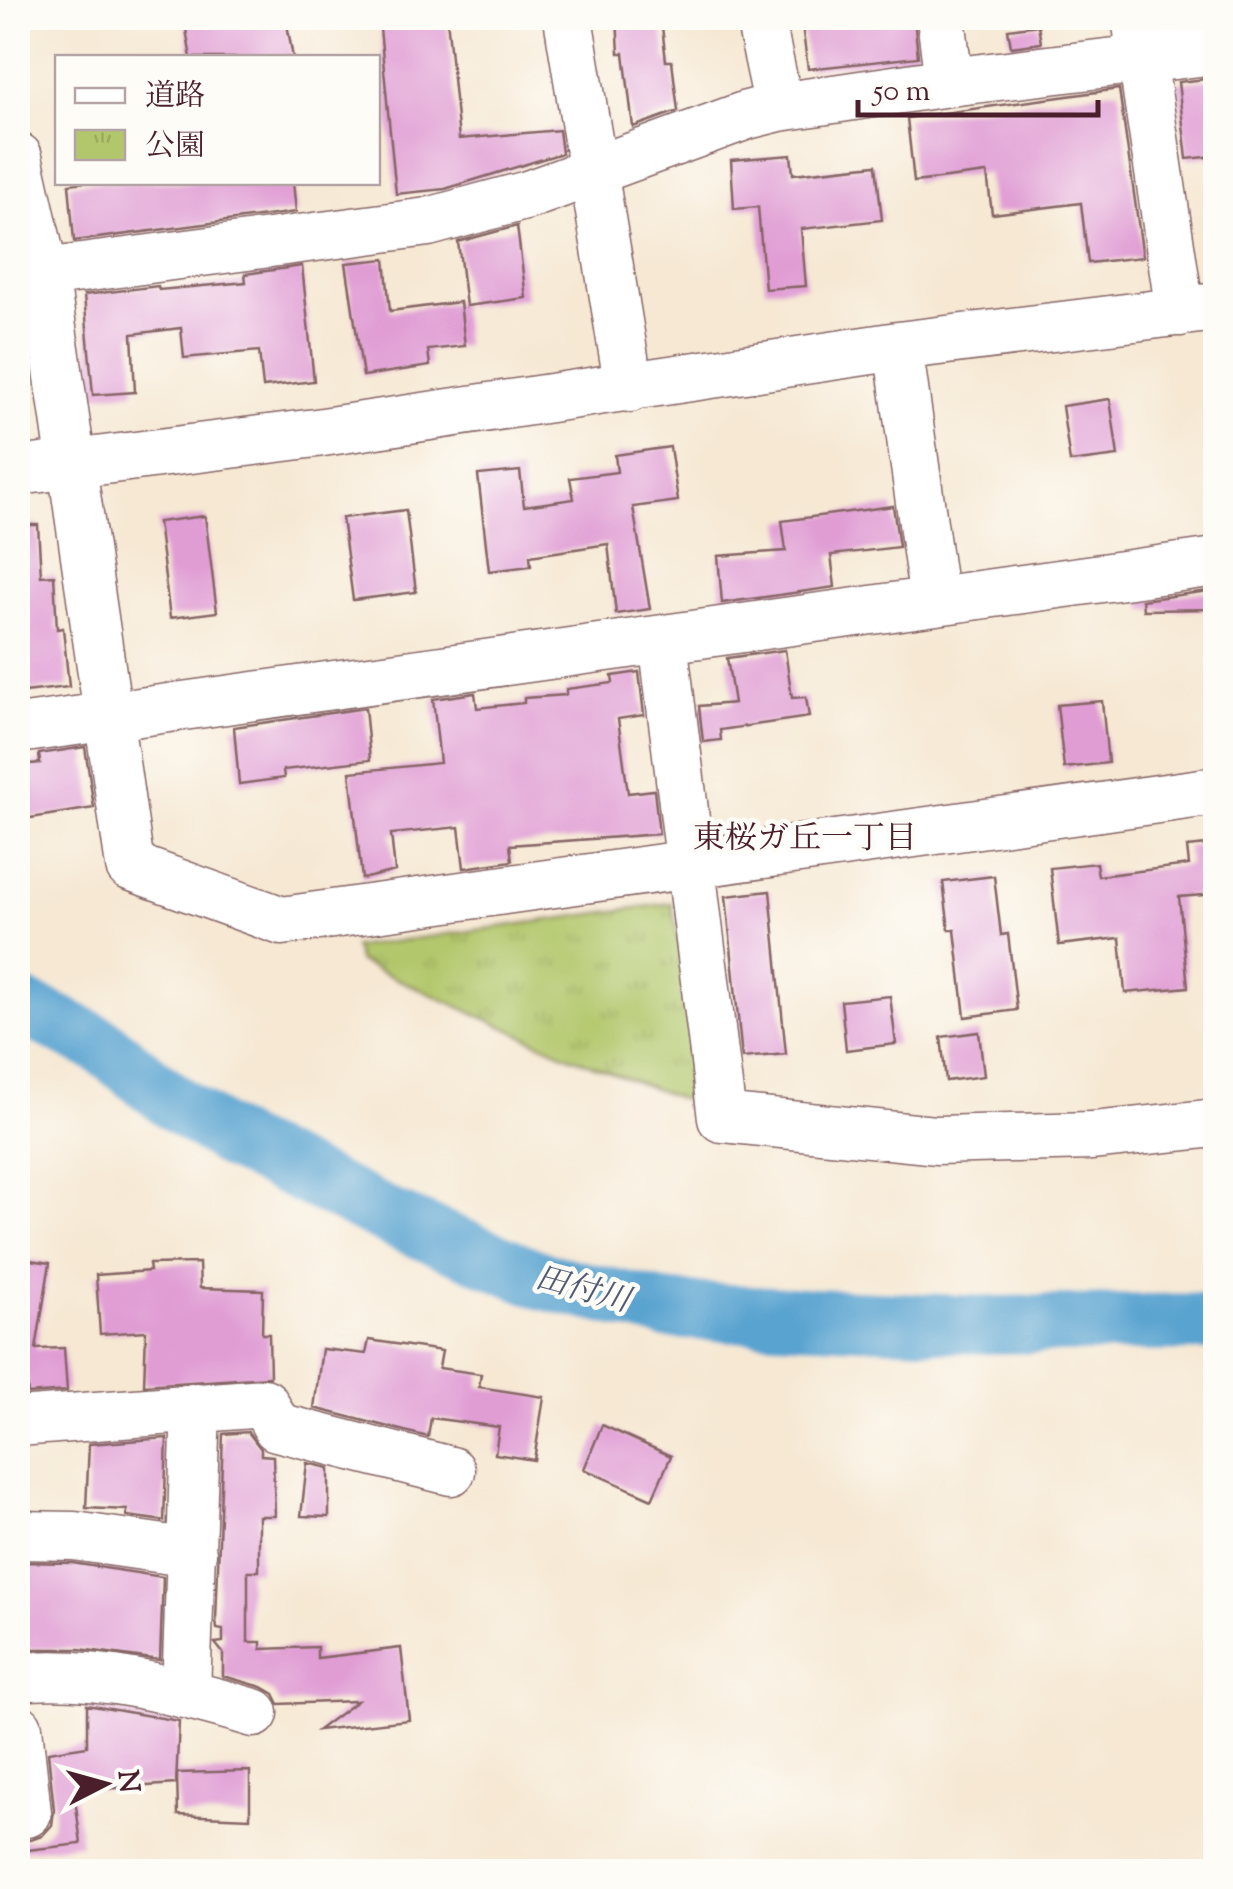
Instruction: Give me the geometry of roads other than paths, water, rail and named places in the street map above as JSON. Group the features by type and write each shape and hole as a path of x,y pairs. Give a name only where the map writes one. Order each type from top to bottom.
{"street":[{"path":"568,18 629,388"},
{"path":"760,18 779,107"},
{"path":"941,18 950,82"},
{"path":"30,276 428,222 592,173 747,115 950,82 1139,38 1216,50"},
{"path":"18,471 316,434 898,346 1198,310 1139,38"},
{"path":"18,157 30,276 69,465 130,866 282,920 1216,792"},
{"path":"898,346 934,601"},
{"path":"18,729 1216,562"},
{"path":"663,641 722,1118 936,1140 1092,1136 1216,1123"},
{"path":"18,1422 264,1403 276,1427 451,1471"},
{"path":"186,1693 196,1407"},
{"path":"18,1535 74,1536 192,1553"},
{"path":"18,1677 102,1678 186,1693 254,1713"},
{"path":"18,1728 28,1814"}],"waterway":[{"name":"田付川","path":"18,1007 101,1045 179,1106 234,1142 393,1219 544,1281 667,1310 985,1325 1216,1322"}],"district":[{"name":"東桜ガ丘一丁目","path":"805,837"}]}
